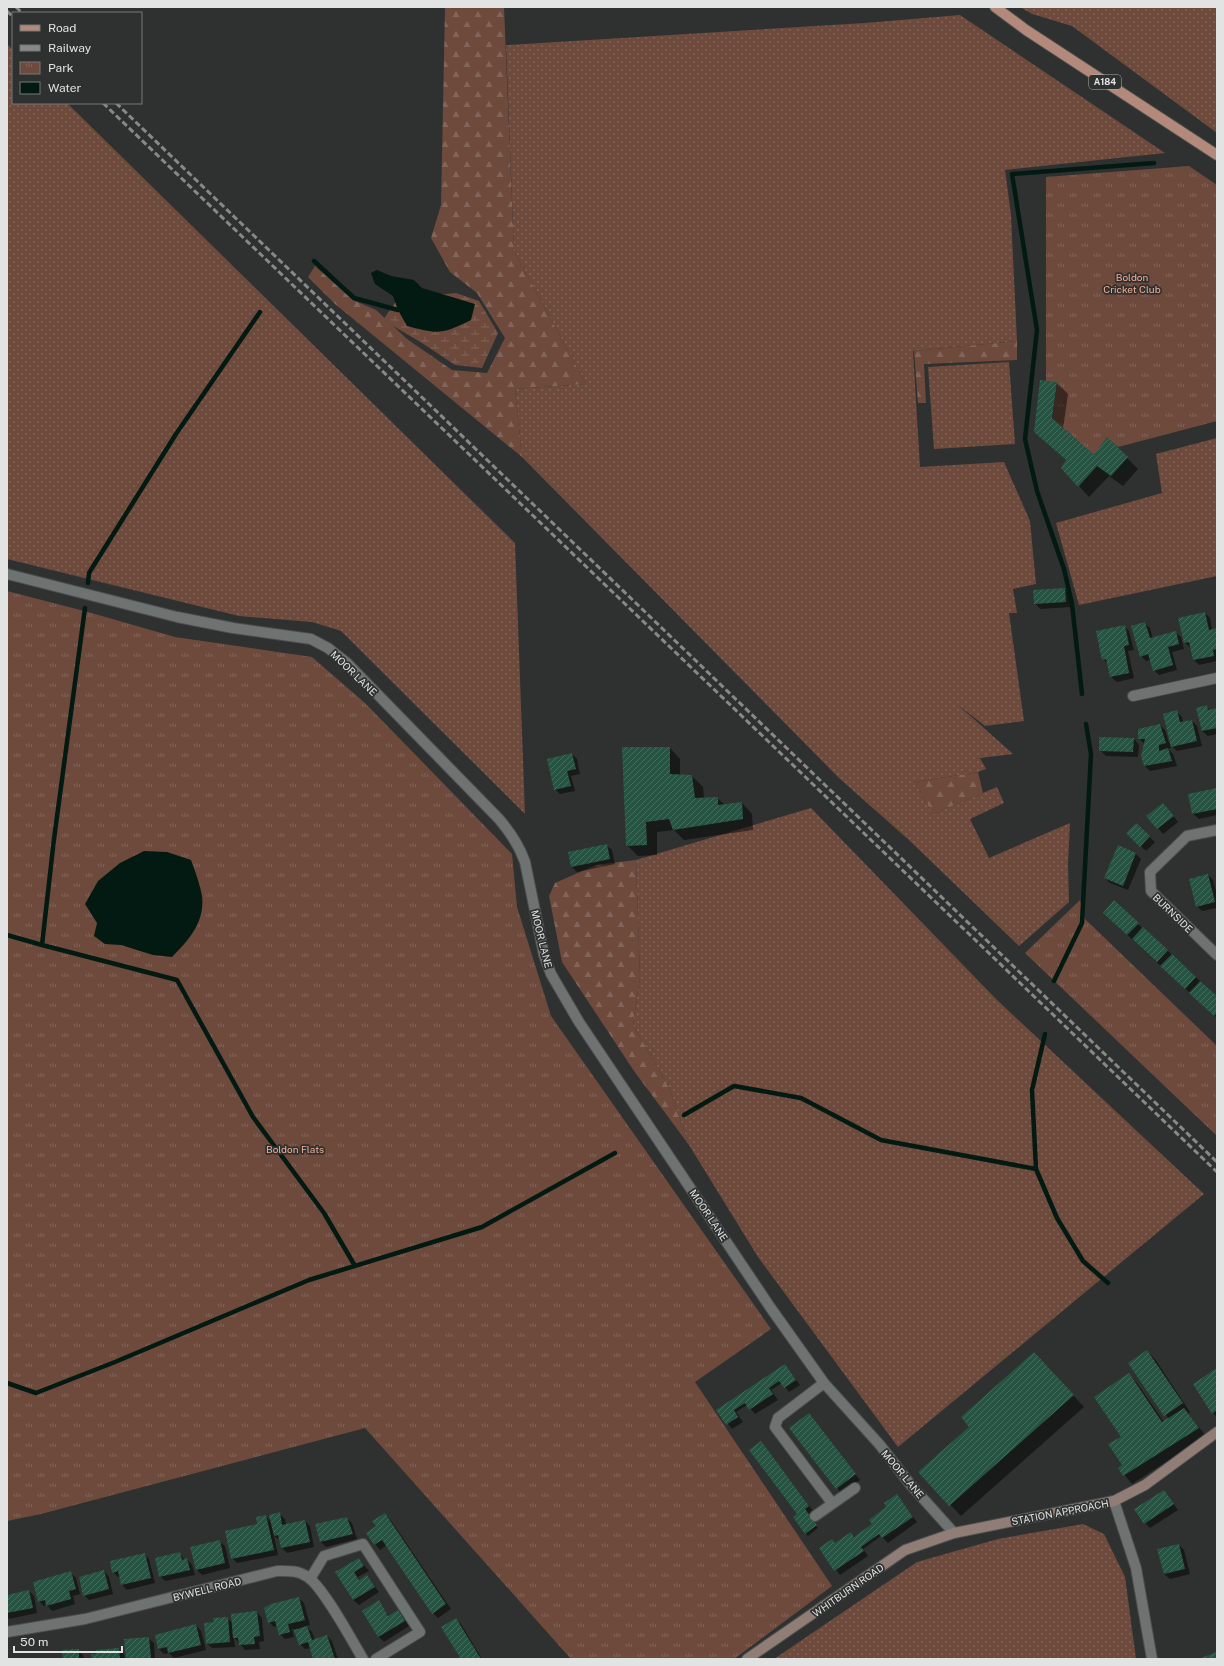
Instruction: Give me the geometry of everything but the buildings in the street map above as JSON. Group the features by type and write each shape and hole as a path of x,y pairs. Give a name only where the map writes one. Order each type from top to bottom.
{"main road":[{"name":"A184","path":"995,7 1026,30 1217,155"},
{"name":"STATION APPROACH","path":"954,1533 1114,1501 1145,1485 1217,1432"},
{"name":"WHITBURN ROAD","path":"748,1659 906,1550 954,1533"}],"street":[{"name":"MOOR LANE","path":"7,574 177,617 233,628 311,640 328,648 346,662 512,834 520,847 525,862 544,954 551,974 561,993 770,1307 824,1383 954,1533"},
{"path":"1133,696 1217,678"},
{"name":"BURNSIDE","path":"1217,830 1187,836 1150,872 1151,891 1217,955"},
{"path":"824,1383 778,1418 775,1427 832,1504"},
{"path":"815,1516 855,1488"},
{"path":"1114,1501 1136,1568 1152,1659"},
{"path":"310,1579 324,1556 363,1544 420,1632 376,1659"},
{"name":"BYWELL ROAD","path":"7,1632 86,1619 277,1571 292,1571 307,1576 318,1587 363,1659"}],"green space":[{"path":"445,7 504,7 514,251 586,384 515,389 522,457 335,304 308,277 315,266 353,300 376,310 407,339 452,370 487,373 505,338 477,293 450,272 431,238 441,205"},
{"path":"1020,7 1217,7 1217,133 1072,26 1032,14"},
{"path":"960,15 1165,153 1005,170 1011,215 1017,341 913,351 920,467 1004,462 1030,521 1036,584 1013,589 1017,613 1009,613 1024,721 985,726 957,704 1013,754 980,758 986,769 978,772 915,782 933,814 997,787 1004,803 970,819 989,858 1070,823 1068,864 1069,902 1019,946 910,841 839,778 522,457 515,389 586,384 514,251 506,45 865,23"},
{"path":"7,44 12,49 12,104 68,104 515,543 525,814 341,631 312,622 239,616 7,559"},
{"name":"Boldon Cricket Club","path":"1189,166 1217,185 1217,421 1118,447 1107,438 1094,455 1052,418 1057,383 1046,381 1046,177"},
{"path":"456,293 479,301 498,333 482,368 455,365 383,320 395,303 425,296"},
{"path":"1017,341 1017,360 924,364 926,403 918,403 914,351"},
{"path":"1009,362 1015,444 934,449 928,367"},
{"path":"1217,438 1217,576 1079,605 1056,523 1162,493 1156,454"},
{"name":"Boldon Flats","path":"7,591 175,637 312,657 366,704 512,854 517,907 551,1016 771,1329 695,1382 832,1586 734,1659 571,1659 365,1428 41,1514 7,1521"},
{"path":"978,772 983,793 933,814 915,782"},
{"path":"811,808 996,999 1204,1194 898,1447 758,1257 689,1145 669,1087 633,1025 640,977 636,860"},
{"path":"636,860 640,977 633,1025 669,1087 689,1145 634,1071 562,962 549,896 555,883 596,865"},
{"path":"1080,900 1085,919 1217,1046 1217,1136 1025,953"},
{"path":"1083,1524 1104,1534 1125,1577 1136,1659 774,1659 917,1562 998,1539"}],"water":[{"path":"377,270 391,276 414,280 422,288 475,304 471,320 446,331 439,332 426,331 407,326 398,310 393,296 375,284 371,273"},
{"path":"144,851 167,852 191,860 200,887 202,905 198,922 190,937 172,957 153,955 121,945 105,944 94,936 97,923 85,904 98,881 120,863"}],"waterway":[{"path":"1082,694 1072,604 1064,569 1037,491 1025,439 1037,330 1012,174 1154,163"},
{"path":"314,261 354,298 398,310"},
{"path":"88,583 89,573 176,434 260,312"},
{"path":"85,608 54,839 42,945 177,980 253,1117 324,1213 355,1266"},
{"path":"1054,981 1082,923 1091,754 1086,724"},
{"path":"7,935 42,945"},
{"path":"1045,1034 1032,1090 1036,1169 1057,1218 1083,1261 1108,1283"},
{"path":"684,1115 734,1086 801,1098 881,1140 1036,1169"},
{"path":"7,1383 36,1393 115,1362 309,1280 482,1227 615,1153"}],"railway":[{"path":"16,7 21,12"},
{"path":"7,11 12,16"},
{"path":"104,104 1217,1172"},
{"path":"117,104 1217,1162"}]}
